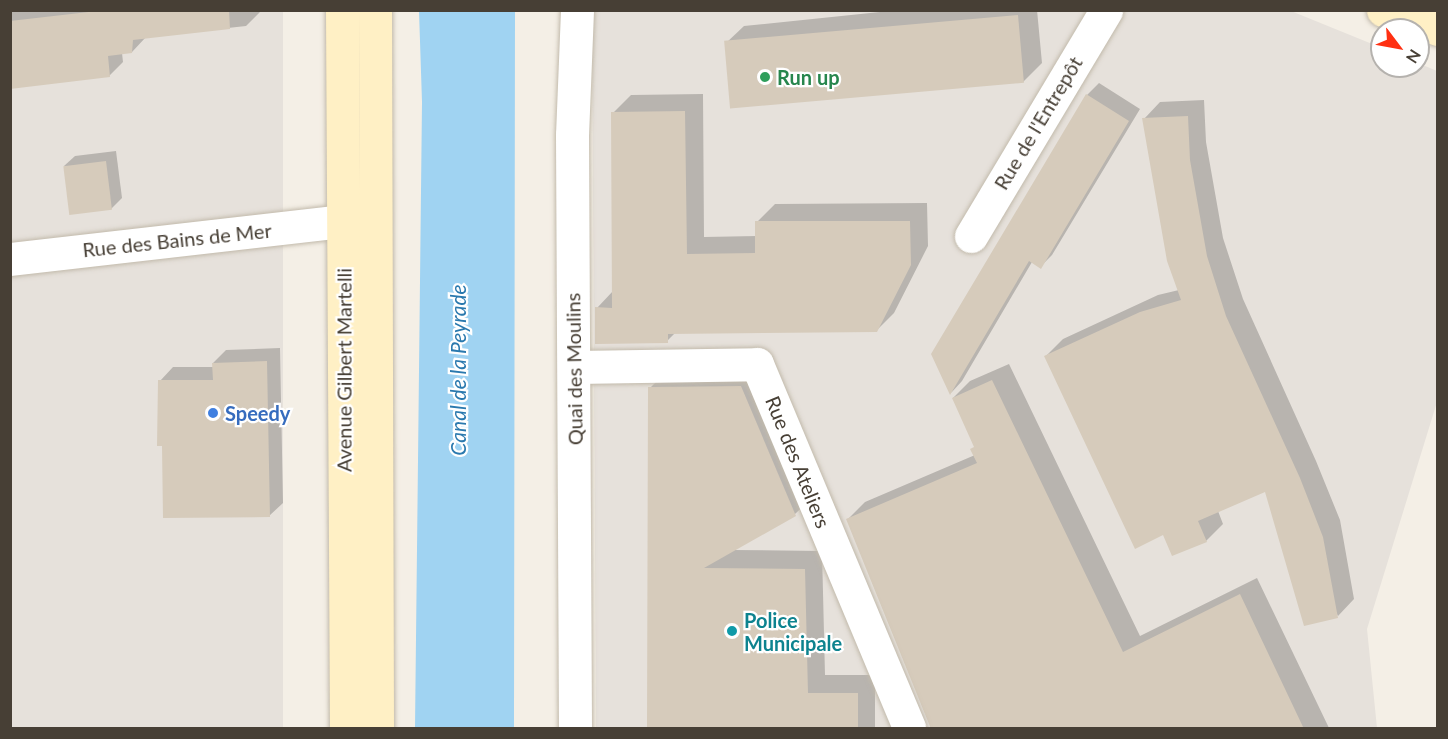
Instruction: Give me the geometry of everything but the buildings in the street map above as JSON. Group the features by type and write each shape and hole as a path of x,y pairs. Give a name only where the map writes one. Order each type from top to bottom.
{"main road":[{"name":"Avenue Gilbert Martelli","path":"342,10 346,729"},
{"name":"Avenue Gilbert Martelli","path":"375,10 377,729"},
{"path":"1383,10 1437,29"}],"street":[{"name":"Quai des Moulins","path":"575,729 575,367 572,135 577,10"},
{"name":"Rue de l'Entrepôt","path":"971,236 1106,10"},
{"name":"Rue des Bains de Mer","path":"10,259 343,221"},
{"name":"Rue des Ateliers","path":"575,367 757,363 909,729"}],"shaded area":[{"path":"10,11 283,11 283,728 10,728"},
{"path":"592,11 1291,11 1370,43 1370,78 1430,78 1430,68 1437,71 1437,402 1367,629 1377,728 596,728"}],"water":[{"name":"Canal de la Peyrade","path":"419,11 515,11 514,728 415,728 422,102"}],"place":[{"name":"Run up","path":"765,77"},
{"name":"Speedy","path":"213,413"},
{"name":"Police Municipale","path":"732,631"}]}
